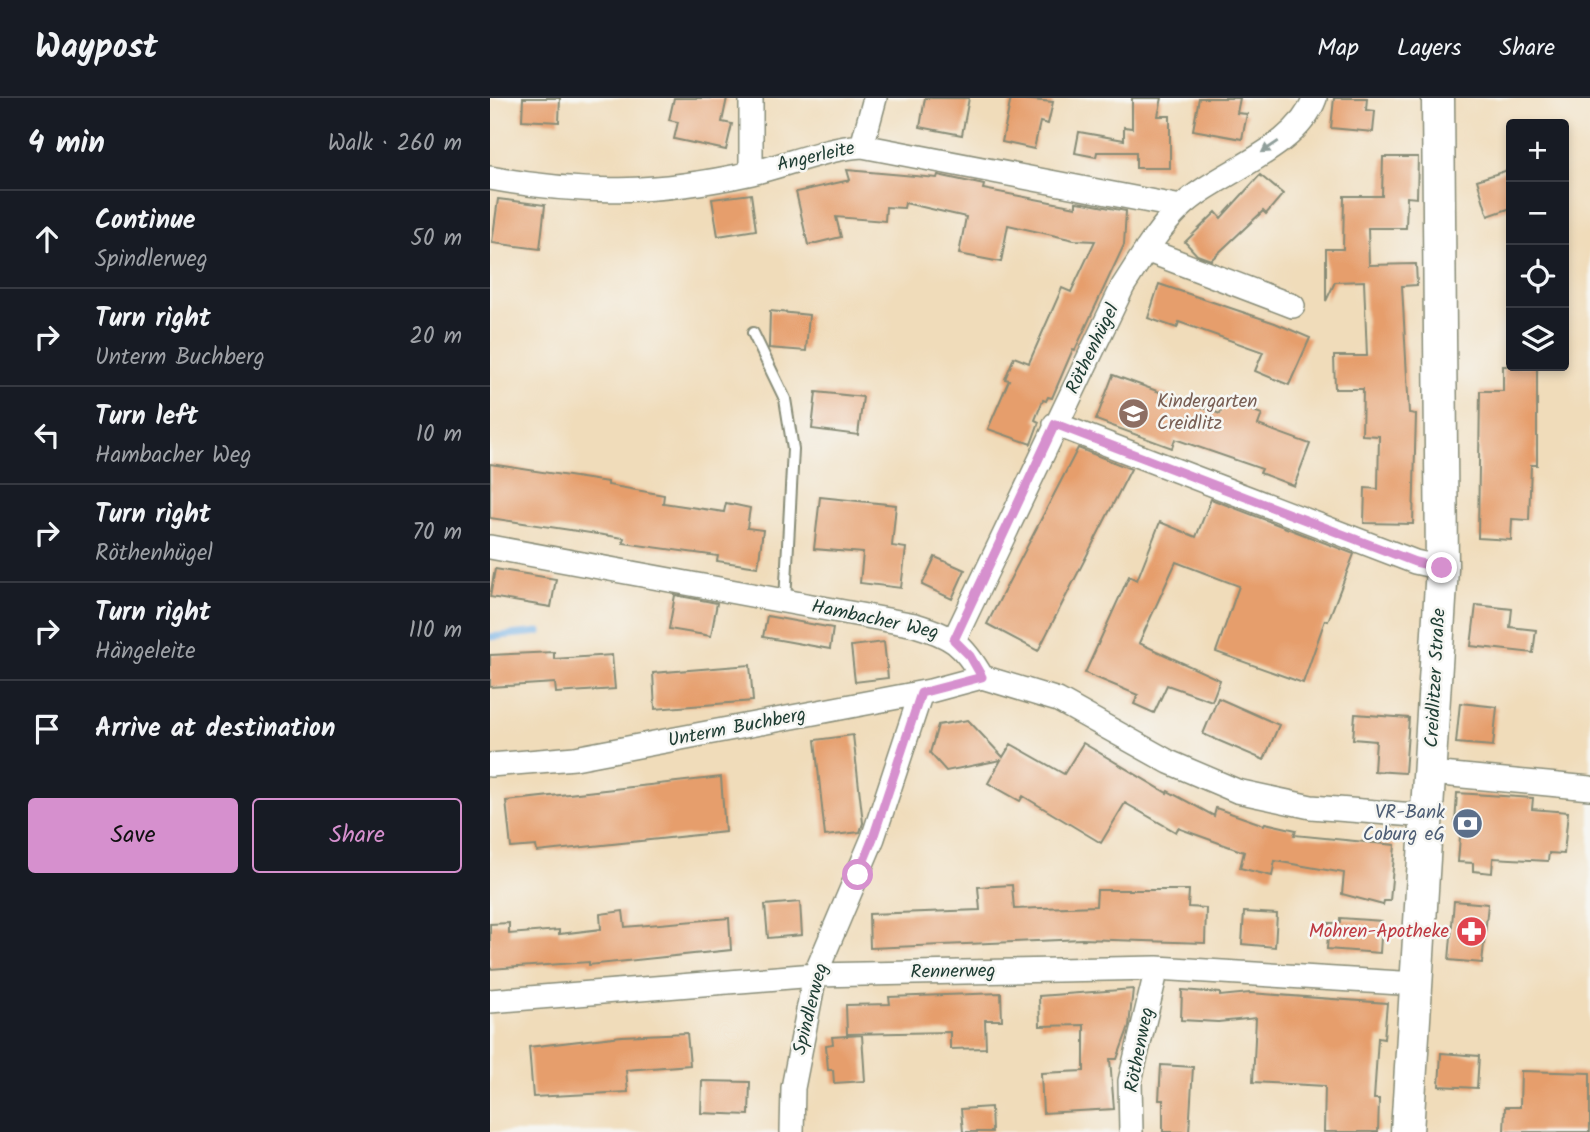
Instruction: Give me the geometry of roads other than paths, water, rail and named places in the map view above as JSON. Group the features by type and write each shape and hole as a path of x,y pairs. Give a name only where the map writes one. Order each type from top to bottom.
{"street":[{"path":"751,98 751,173"},
{"path":"862,146 875,98"},
{"name":"Röthenhügel","path":"954,640 1055,424 1123,286 1146,250 1181,208 1289,134 1311,110 1315,98"},
{"name":"Creidlitzer Straße","path":"1407,1132 1432,773 1442,568 1438,98"},
{"name":"Angerleite","path":"490,178 555,190 596,192 651,189 751,173 839,148 862,146 1181,208"},
{"path":"1146,250 1293,306"},
{"path":"1055,424 1415,562 1442,568"},
{"name":"Hambacher Weg","path":"490,547 915,625 954,640 970,656 982,677"},
{"path":"982,677 1058,700 1169,762 1237,791 1311,807 1428,816"},
{"name":"Unterm Buchberg","path":"490,765 526,765 575,758 921,693 982,677"},
{"name":"Spindlerweg","path":"792,1132 793,1088 815,975 873,838 921,693"},
{"path":"1432,773 1590,788"},
{"name":"Rennerweg","path":"490,1001 815,975 1157,968 1417,984"},
{"name":"Röthenweg","path":"1131,1132 1130,1081 1157,968"}],"lane":[{"path":"752,334 785,399 793,449 785,602"}],"waterway":[{"path":"490,637 539,632"}],"place":[{"name":"Kindergarten Creidlitz","path":"1134,413"},
{"name":"VR-Bank Coburg eG","path":"1468,824"},
{"name":"Mohren-Apotheke","path":"1472,932"}]}
